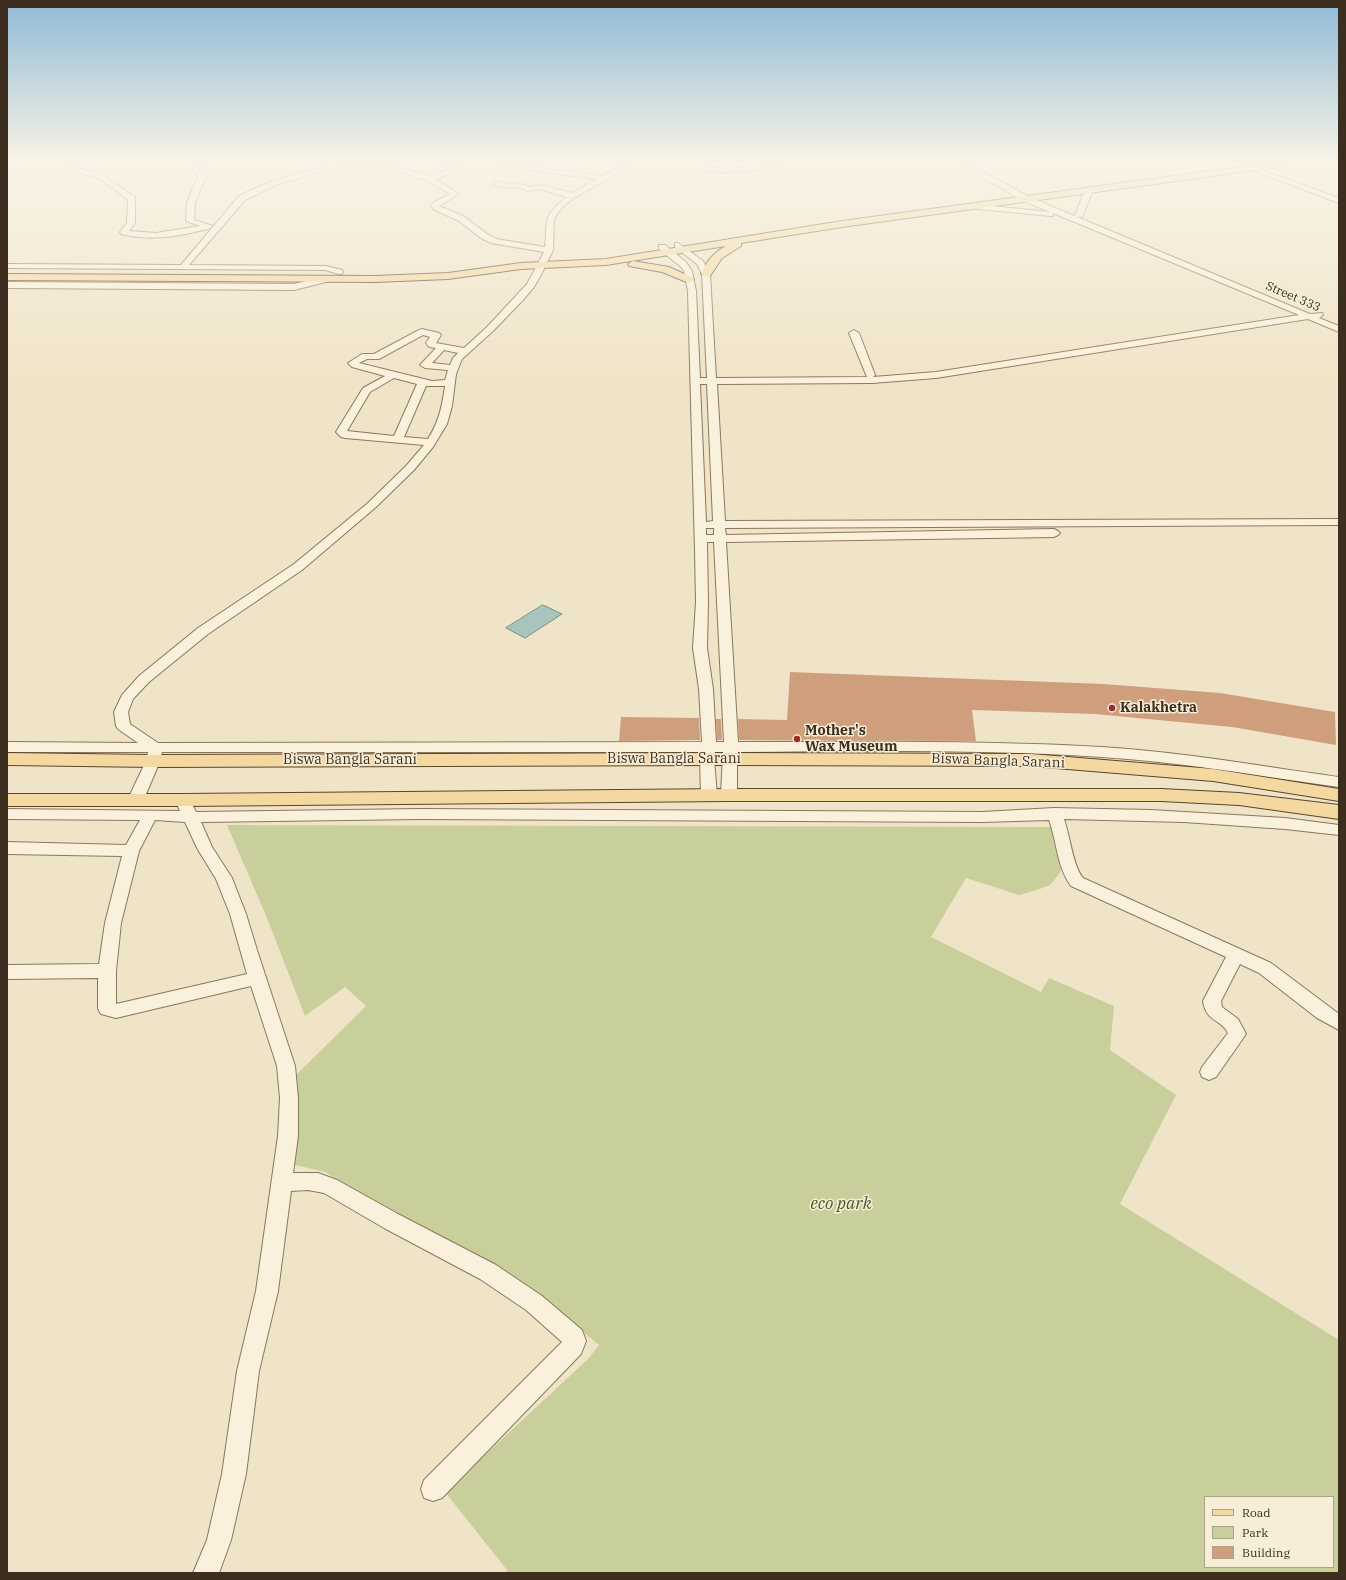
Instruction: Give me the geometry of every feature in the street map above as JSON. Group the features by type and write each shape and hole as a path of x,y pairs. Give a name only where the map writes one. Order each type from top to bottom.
{"main road":[{"path":"681,248 740,237"},
{"path":"7,277 327,279 427,278 468,274 542,262 666,250 761,237"},
{"path":"706,274 712,261 719,255 747,239"},
{"path":"606,262 666,250"},
{"path":"7,271 418,272 462,269 513,262 606,262 656,267 674,272 689,280"},
{"name":"Biswa Bangla Sarani","path":"7,759 154,755 730,753 1031,760 1213,774 1339,795"},
{"path":"7,800 136,799 187,809 709,795 1160,795 1239,799 1339,812"}],"street":[{"path":"183,267 209,237"},
{"path":"486,237 494,240 548,250"},
{"path":"154,755 123,726 121,712 127,698 144,679 203,631 298,567 337,535 410,468 431,442 445,417 452,368 458,358 490,329 531,285 548,250 550,237"},
{"name":"Street 333","path":"1119,237 1308,313"},
{"name":"Street 333","path":"1130,237 1308,313 1339,330"},
{"path":"681,248 700,263 706,274 720,524 730,753 729,795"},
{"path":"666,250 683,264 688,271 692,291 702,602 700,648 706,689 709,795"},
{"path":"7,266 326,268 339,272"},
{"path":"7,285 294,287 327,279"},
{"path":"695,378 872,380 936,375 1308,313"},
{"path":"712,378 848,376 930,371 1308,313 1339,323"},
{"path":"422,384 355,365 353,363 364,357 376,357 425,332 436,335 431,343 432,345 465,351"},
{"path":"854,333 870,375"},
{"path":"442,347 426,365 452,368"},
{"path":"392,375 366,390 341,433 431,442"},
{"path":"398,439 422,384"},
{"path":"374,385 450,384"},
{"path":"700,525 1339,522"},
{"path":"700,539 1339,529"},
{"path":"7,747 154,755"},
{"path":"730,753 925,747 1102,752 1200,762 1339,782"},
{"path":"136,799 154,755"},
{"path":"187,809 205,848 224,878 238,914 286,1066 289,1098 288,1136 267,1291 248,1371 234,1474 219,1540 206,1573"},
{"path":"7,814 150,815 187,809 420,814 982,817 1054,813 1206,816 1315,826 1339,830"},
{"path":"1054,813 1063,839 1068,866 1072,876 1077,882 1266,968 1323,1013 1339,1023"},
{"path":"150,815 131,851 112,923 107,971 107,1009 116,1011 258,978"},
{"path":"7,848 131,851"},
{"path":"1209,1072 1237,1034 1234,1025 1215,1012 1212,1008 1212,1001 1236,954"},
{"path":"7,972 107,971"},
{"path":"282,1182 308,1181 318,1182 330,1186 391,1221 488,1272 534,1302 574,1338 575,1341 573,1346 433,1489"}],"green space":[{"name":"eco park","path":"227,825 1052,827 1065,862 1059,874 1050,885 1019,895 966,878 931,937 1041,992 1049,978 1114,1006 1110,1050 1176,1095 1120,1204 1339,1340 1339,1573 505,1573 507,1570 445,1492 588,1359 599,1345 534,1292 389,1211 325,1172 295,1165 293,1078 366,1006 345,987 305,1016 267,918"}],"water":[{"path":"543,605 562,614 525,638 506,628"}],"building":[{"name":"Kalakhetra","path":"790,672 1104,684 1220,693 1335,712 1336,745 1232,727 1095,714 972,710 976,741 739,740 738,719 787,720"},
{"path":"621,717 699,718 700,740 619,741"},
{"path":"716,719 721,719 722,740 717,740"}],"place":[{"name":"Kalakhetra","path":"1112,708"},
{"name":"Mother's Wax Museum","path":"797,739"}]}
